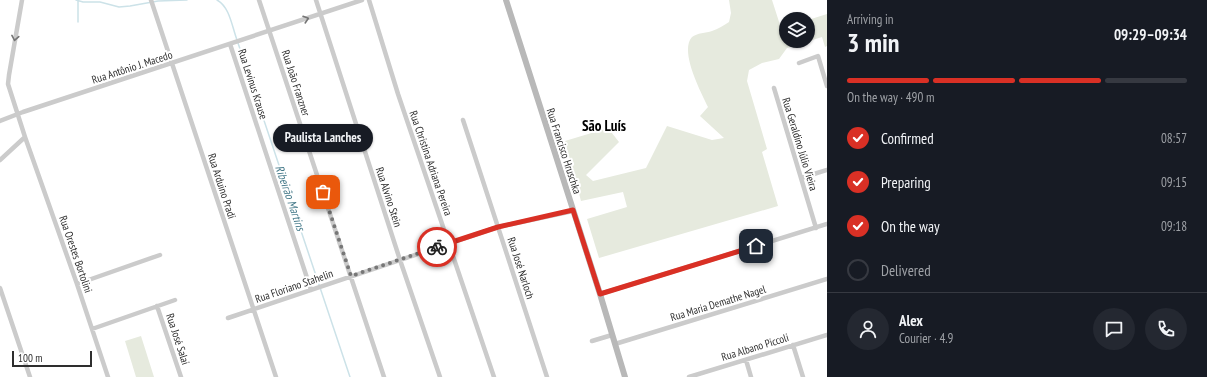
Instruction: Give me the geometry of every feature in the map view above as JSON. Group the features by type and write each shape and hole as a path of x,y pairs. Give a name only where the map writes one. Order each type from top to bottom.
{"main road":[{"name":"Rua Francisco Hruschka","path":"506,0 625,377"}],"street":[{"name":"Rua Orestes Bortolini","path":"23,0 8,84 108,377"},
{"name":"Rua Arduino Pradi","path":"151,0 276,377"},
{"name":"Rua João Franzner","path":"259,0 384,377"},
{"name":"Rua Alvino Stein","path":"316,0 400,260 440,377"},
{"name":"Rua Antônio J. Macedo","path":"0,121 17,114 362,0"},
{"name":"Rua Christina Adriana Pereira","path":"369,0 398,94 494,377"},
{"name":"Rua Levinus Krause","path":"232,44 313,289"},
{"path":"799,63 818,56 827,86"},
{"name":"Rua Geraldino Júlio Vieira","path":"774,88 816,228"},
{"name":"Rua José Narloch","path":"463,120 547,377"},
{"path":"0,160 25,137"},
{"path":"801,178 827,170"},
{"name":"Rua Floriano Stahelin","path":"228,318 498,227 573,210"},
{"path":"600,294 827,224"},
{"path":"77,284 160,255"},
{"name":"Rua Maria Demathe Nagel","path":"615,344 827,279"},
{"path":"0,288 30,377"},
{"path":"92,329 175,300"},
{"name":"Rua José Salai","path":"157,306 181,377"},
{"path":"592,341 612,335"},
{"name":"Rua Albano Piccoli","path":"689,377 827,335"},
{"path":"793,345 802,377"},
{"path":"746,360 751,377"}],"shaded area":[{"path":"729,0 772,0 779,22 779,48 787,48 779,59 762,63 749,70 747,81 767,149 762,152 778,206 599,258 587,219 627,207 623,192 581,201 565,141 608,128 619,142 586,175 593,181 646,168 667,126 712,140 724,138 700,116 708,107 692,72 688,52 689,43 692,37 721,27 729,22 731,13"},
{"path":"827,14 827,46 825,47 822,37 815,39 815,18"},
{"path":"141,336 154,377 136,377 125,341"}],"waterway":[{"name":"Ribeirão Martins","path":"76,0 83,2 100,2 119,7 158,1 187,0"},
{"name":"Ribeirão Martins","path":"217,0 228,12 237,40"},
{"path":"78,1 78,22"},
{"name":"Ribeirão Martins","path":"238,43 350,377"}],"way so far":[{"path":"323,192 351,276 437,247"}],"place":[{"name":"Paulista Lanches","path":"323,192"}],"district":[{"name":"São Luís","path":"604,126"}],"route":[{"path":"437,247 498,227 573,210 600,294 756,246"}]}
